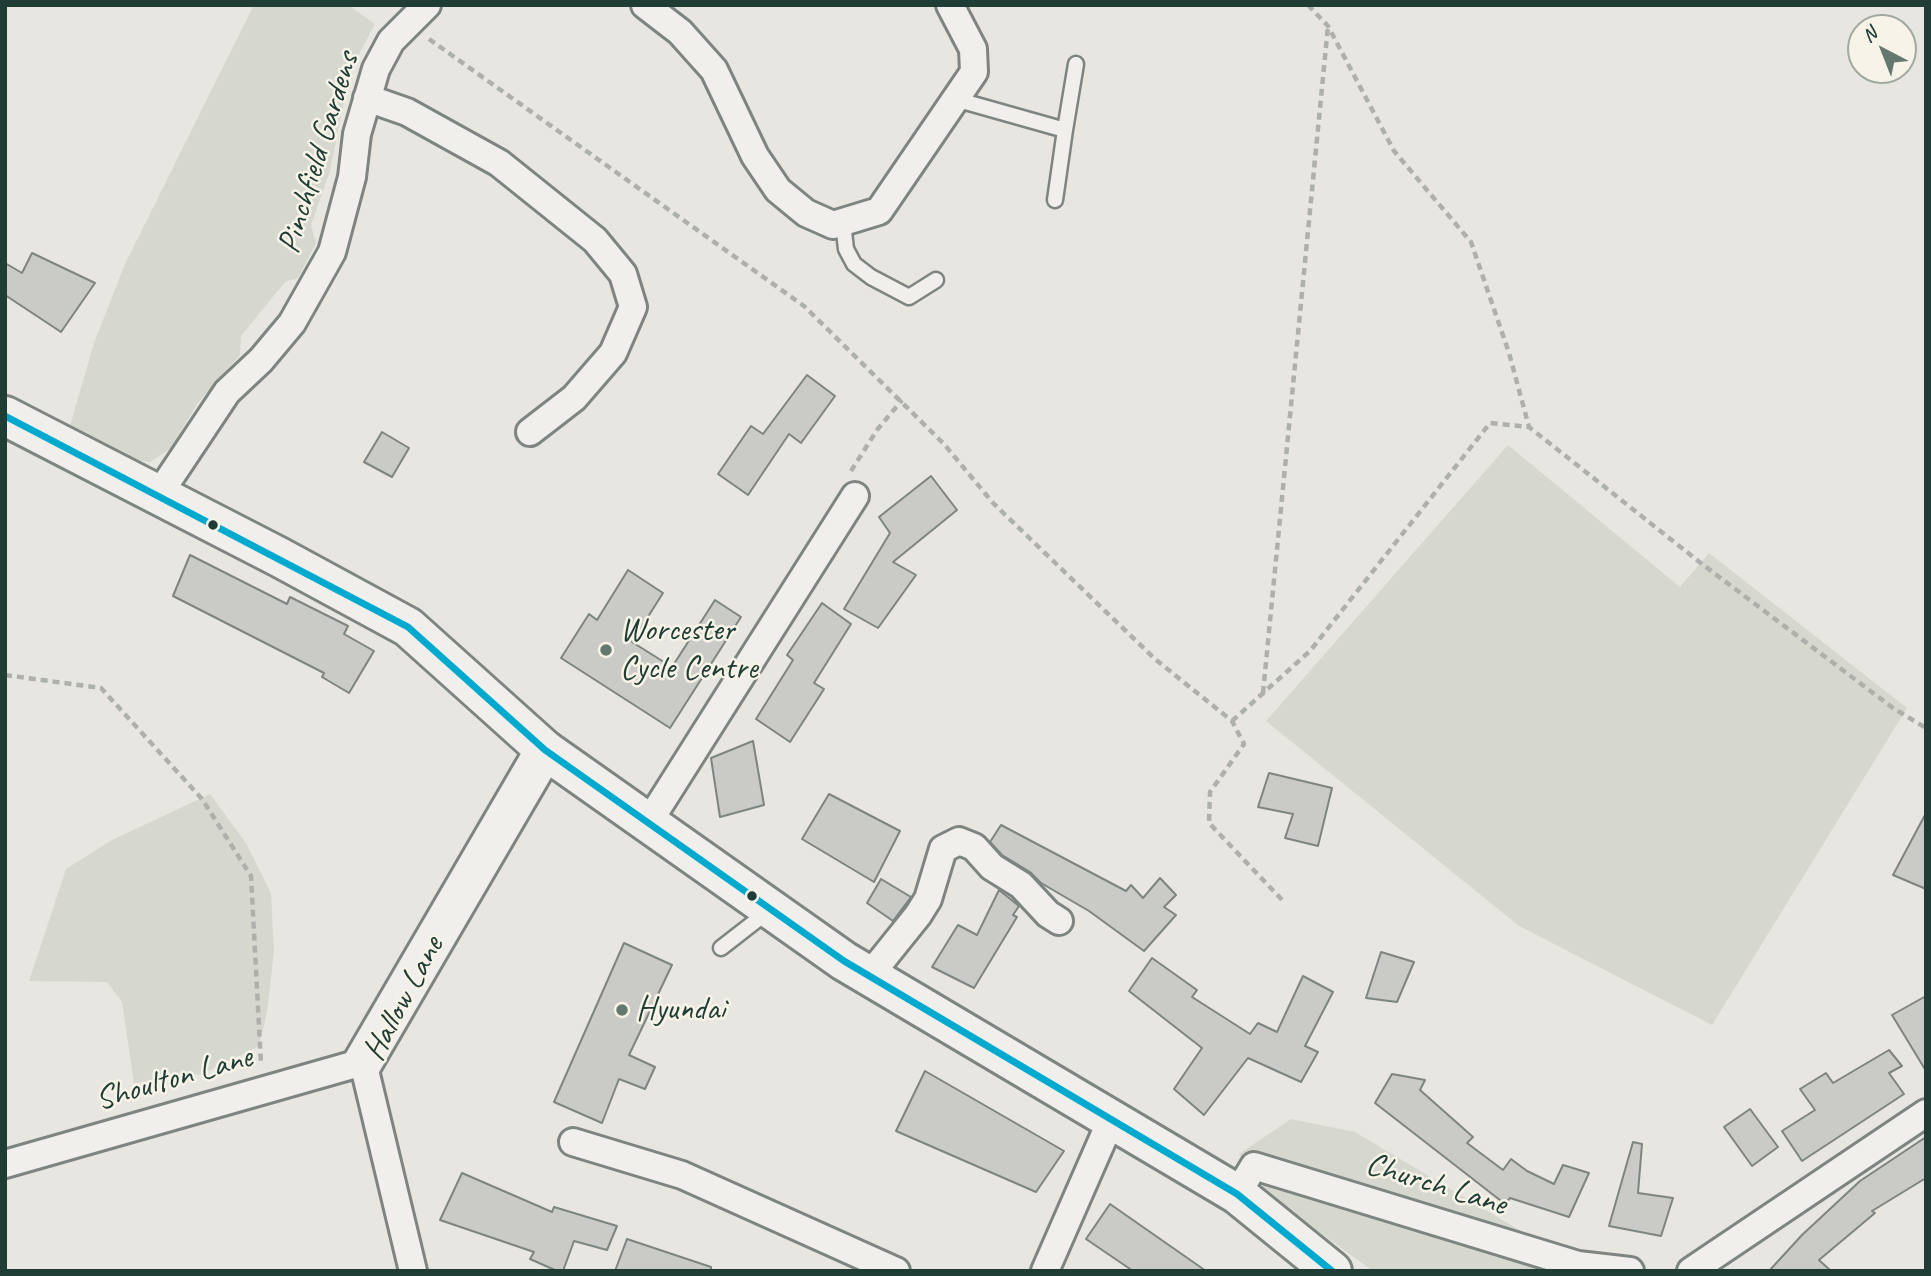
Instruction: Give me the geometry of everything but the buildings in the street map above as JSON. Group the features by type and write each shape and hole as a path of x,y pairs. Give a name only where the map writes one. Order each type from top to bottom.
{"main road":[{"path":"5,416 159,494 408,627 545,750 766,906 869,976 1237,1194 1332,1271"},
{"name":"Hallow Lane","path":"363,1062 545,750"}],"street":[{"name":"Pinchfield Gardens","path":"159,494 227,392 261,360 292,323 332,252 376,69 391,41 427,5"},
{"path":"645,5 680,32 714,70 755,156 778,190 806,213 832,225 879,211 974,72 973,49 950,5"},
{"path":"367,98 407,111 499,163 595,240 624,274 633,307 613,353 574,398 530,432"},
{"path":"648,823 855,496"},
{"path":"869,976 928,899 943,849 959,841 974,847 992,866 1021,885 1048,914 1059,921"},
{"name":"Shoulton Lane","path":"5,1164 363,1062"},
{"name":"Hallow Lane","path":"363,1062 413,1271"},
{"path":"1691,1271 1926,1113"},
{"path":"1045,1271 1112,1118"},
{"path":"573,1142 693,1180 880,1267"},
{"name":"Church Lane","path":"1237,1194 1254,1167 1578,1265 1630,1271"}],"lane":[{"path":"1055,200 1076,64"},
{"path":"955,99 1065,130"},
{"path":"843,223 846,249 854,264 871,277 909,297 936,280"},
{"path":"721,948 757,920 766,906"}],"path":[{"path":"1308,5 1328,26 1394,151 1471,242 1509,353 1529,427"},
{"path":"407,23 804,306 902,400 944,444 993,503 1155,659 1232,721 1244,744 1210,792 1209,822 1285,902"},
{"path":"1263,693 1328,26"},
{"path":"855,496 846,480 877,430 902,400"},
{"path":"1232,721 1310,651 1490,423 1529,427 1702,564 1893,708 1926,728"},
{"path":"5,675 101,688 202,799 251,876 258,1046 265,1090"}],"shaded area":[{"path":"254,5 348,5 375,24 350,71 330,171 311,225 316,243 298,278 285,282 241,336 240,355 197,404 171,448 150,462 135,460 70,426 94,343 125,264"},
{"path":"1508,445 1680,587 1709,553 1907,708 1712,1025 1519,926 1266,721"},
{"path":"210,794 246,843 271,893 274,951 267,1012 259,1046 202,1074 134,1083 122,1002 107,982 29,981 66,869 112,840"},
{"path":"1291,1119 1355,1132 1578,1265 1630,1271 1373,1271 1271,1197 1239,1154"}],"transit line":[{"path":"5,416 408,627 545,750 844,961 1237,1194 1332,1271"}],"place":[{"name":"Worcester Cycle Centre","path":"606,650"},
{"name":"Hyundai","path":"622,1010"}]}
